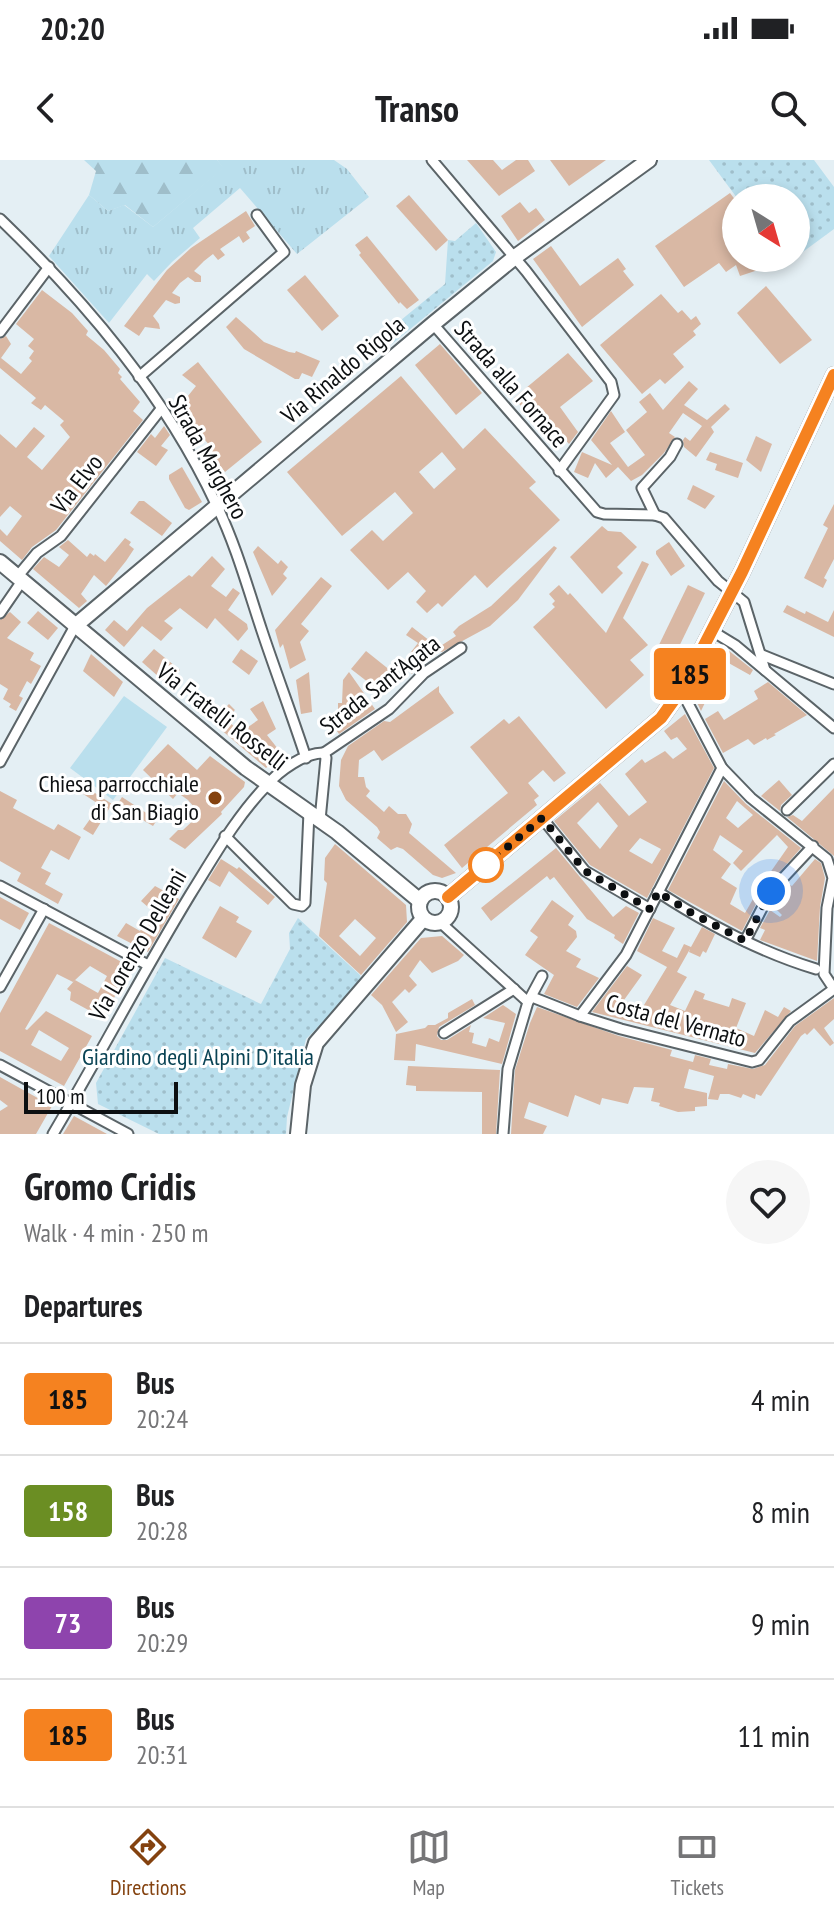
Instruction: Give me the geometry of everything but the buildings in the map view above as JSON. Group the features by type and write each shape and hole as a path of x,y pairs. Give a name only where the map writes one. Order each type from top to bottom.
{"street":[{"path":"432,160 515,257"},
{"name":"Via Rinaldo Rigola","path":"75,626 515,257 649,160"},
{"path":"139,377 284,252 257,215"},
{"name":"Strada Marghero","path":"0,219 49,267 107,332 161,409 217,505 306,758"},
{"name":"Strada alla Fornace","path":"515,257 591,355 613,389 614,395 559,471"},
{"path":"0,332 49,267"},
{"name":"Strada alla Fornace","path":"433,324 591,507 604,514 655,515"},
{"path":"448,897 661,718 681,690 712,631 834,375"},
{"name":"Via Elvo","path":"0,613 37,553 61,536 161,409"},
{"path":"677,444 642,488 655,515 664,518 718,581 744,602 765,670"},
{"name":"Via Fratelli Rosselli","path":"0,562 246,768 315,816 420,901"},
{"path":"0,762 75,626"},
{"path":"712,631 735,645 834,728"},
{"path":"735,645 758,644"},
{"name":"Strada Sant'Agata","path":"306,758 324,753 389,709 424,673 461,648"},
{"path":"762,655 834,684"},
{"path":"681,690 722,768 751,798 782,815 827,859 833,878 827,908 824,974 834,989"},
{"path":"225,836 293,904 302,906 305,903 315,816 326,758 324,753"},
{"name":"Via Lorenzo Delleani","path":"53,1134 225,836 268,783 306,758"},
{"path":"782,815 834,764"},
{"path":"580,1016 626,955 722,768"},
{"path":"542,818 585,871 650,909"},
{"path":"745,941 771,891 813,846"},
{"path":"0,886 148,965"},
{"path":"448,897 433,891 428,893 420,901 419,910 423,919 441,923 530,1000"},
{"path":"658,892 745,941 816,969"},
{"path":"441,923 451,911 448,897"},
{"path":"0,987 44,909"},
{"path":"298,1134 303,1085 316,1043 423,919"},
{"path":"503,1134 508,1069 530,1000 542,976"},
{"path":"444,1033 514,989"},
{"name":"Costa del Vernato","path":"530,1000 724,1057 752,1062 759,1060 790,1021 834,989"},
{"path":"0,1065 126,1134"}],"green space":[{"path":"84,160 217,160 224,168 153,227 125,205 108,211 89,195 96,171"},
{"path":"217,160 334,160 347,169 369,197 297,254 240,188 193,228 200,238 154,281 147,274 109,323 49,256 89,195 108,211 124,205 153,227 223,168"},
{"path":"709,160 814,160 834,187 834,229 810,247 810,184 727,184"},
{"path":"476,223 496,252 493,261 392,344 384,334 445,284 448,240 455,241"},
{"path":"124,696 167,727 113,800 70,768"},
{"name":"Giardino degli Alpini D'italia","path":"298,918 360,975 362,984 306,1039 287,1117 286,1134 159,1134 98,1104 96,1083 165,958 261,1004 290,949 289,933"}],"bus line":[{"name":"185","path":"448,897 661,718 681,690 742,572 834,375"}],"place":[{"name":"Chiesa parrocchiale di San Biagio","path":"215,798"}],"route":[{"path":"486,865 542,818 585,871 650,909 658,892 745,941 771,891"}]}
